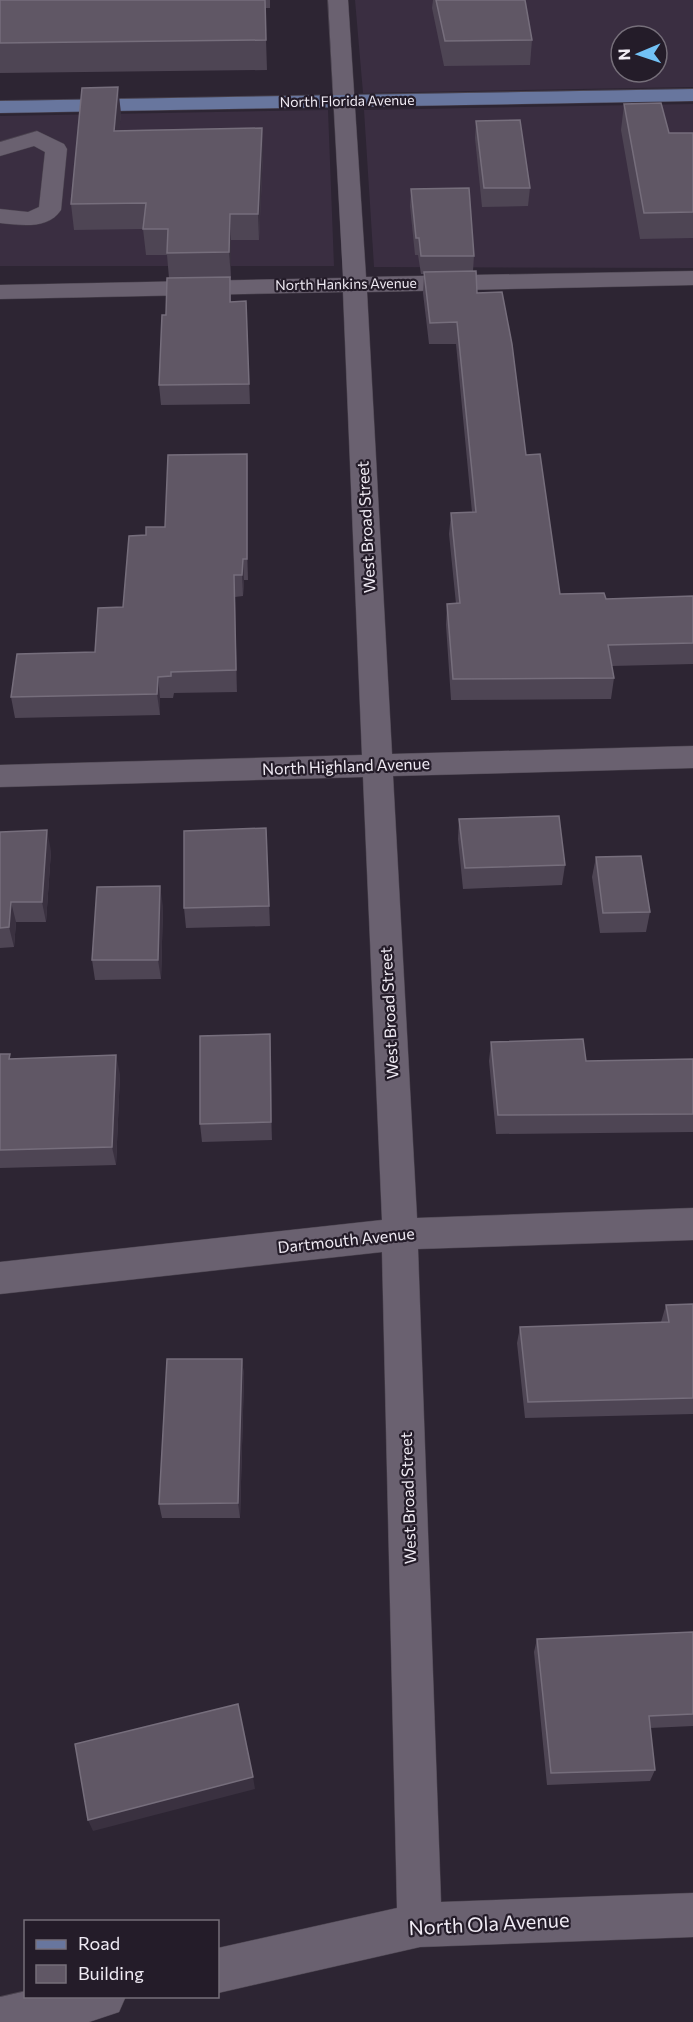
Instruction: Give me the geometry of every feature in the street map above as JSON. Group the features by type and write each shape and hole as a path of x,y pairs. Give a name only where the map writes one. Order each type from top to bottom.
{"main road":[{"name":"North Florida Avenue","path":"0,107 693,95"}],"street":[{"name":"West Broad Street","path":"338,0 355,284 400,1234 420,1925"},
{"path":"37,138 45,106"},
{"path":"0,149 37,138 56,149 50,210 31,219 0,216"},
{"name":"North Hankins Avenue","path":"0,291 693,278"},
{"name":"North Highland Avenue","path":"0,776 693,757"},
{"name":"Dartmouth Avenue","path":"0,1278 400,1234 693,1224"},
{"name":"North Ola Avenue","path":"219,1970 420,1925 693,1915"},
{"path":"0,2020 94,1998"}],"shaded area":[{"path":"355,0 693,0 693,87 363,93"},
{"path":"693,104 693,268 374,267 364,110"},
{"path":"328,110 334,266 0,266 0,116"}],"building":[{"path":"0,0 265,0 266,40 0,43"},
{"path":"436,0 525,0 532,40 445,41"},
{"path":"118,87 114,131 262,128 258,214 230,214 229,252 167,253 168,229 143,229 146,203 71,204 82,88"},
{"path":"661,103 669,133 693,133 693,212 644,213 624,104"},
{"path":"520,120 530,188 484,188 476,121"},
{"path":"469,188 474,256 421,256 419,238 416,238 411,189"},
{"path":"476,271 477,293 502,292 512,344 526,455 540,454 560,594 604,593 606,599 693,596 693,643 608,645 614,678 453,679 447,604 460,603 451,513 476,512 457,322 430,323 424,272"},
{"path":"230,277 230,302 246,301 249,384 159,385 162,315 166,315 167,278"},
{"path":"247,454 247,559 243,559 242,575 234,575 236,670 171,672 171,676 158,677 157,694 11,697 17,654 95,652 98,608 123,607 129,536 146,535 146,527 165,527 168,455"},
{"path":"559,816 565,865 465,868 459,819"},
{"path":"266,828 269,906 184,908 184,831"},
{"path":"47,830 42,902 11,902 9,927 0,928 0,832"},
{"path":"641,856 650,912 603,913 596,857"},
{"path":"160,886 158,960 92,960 97,887"},
{"path":"270,1034 271,1122 200,1124 200,1036"},
{"path":"583,1039 586,1061 693,1059 693,1114 498,1115 491,1042"},
{"path":"0,1054 10,1054 9,1059 116,1055 112,1147 0,1150"},
{"path":"693,1304 693,1398 528,1402 520,1327 669,1322 666,1305"},
{"path":"167,1359 242,1359 238,1503 159,1504"},
{"path":"693,1632 693,1714 649,1716 655,1770 551,1773 537,1639"},
{"path":"238,1704 253,1777 88,1820 75,1744"}]}
